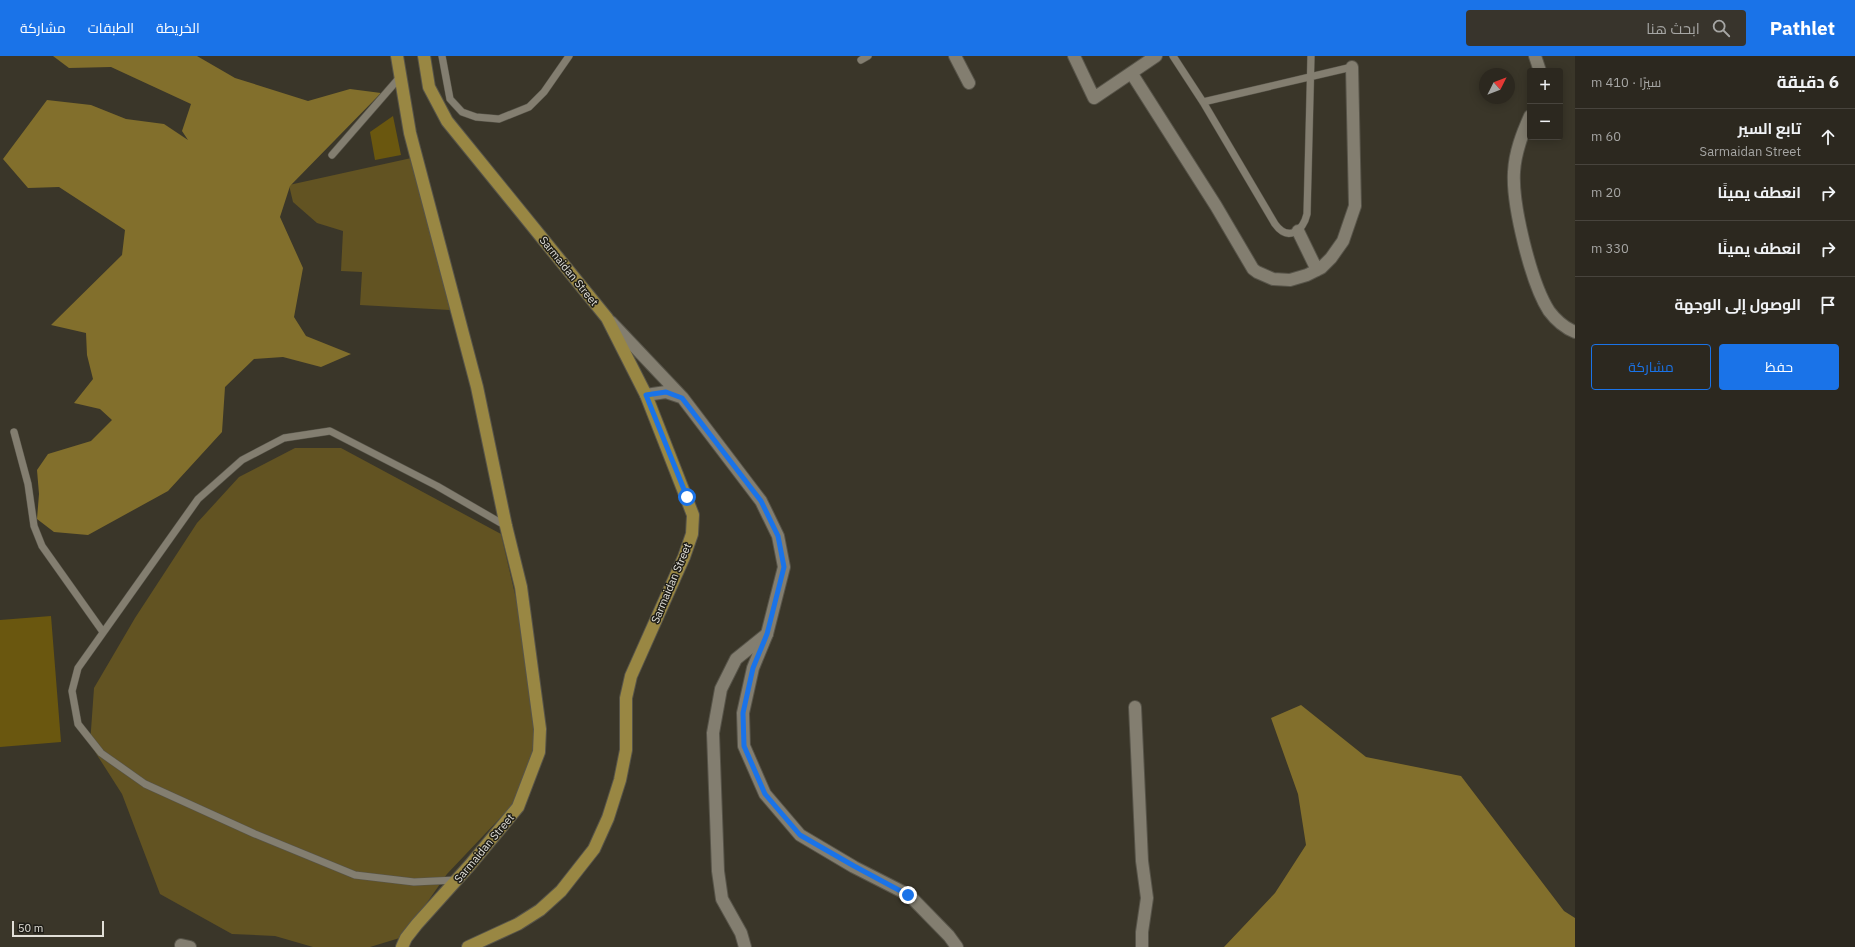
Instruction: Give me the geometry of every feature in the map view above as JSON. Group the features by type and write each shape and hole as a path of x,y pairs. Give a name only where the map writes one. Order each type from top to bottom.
{"main road":[{"name":"Sarmaidan Street","path":"397,56 410,134 477,387 506,526 521,587 540,729 539,752 518,807 417,924 406,938 402,947"},
{"name":"Sarmaidan Street","path":"424,56 429,87 447,122 607,318 646,395 694,515 692,534 684,557 631,676 626,698 626,750 620,780 608,818 594,849 561,891 540,910 518,924 468,947"}],"street":[{"path":"955,56 969,83"},
{"path":"1076,57 1094,98 1132,74 1156,56"},
{"path":"1535,56 1539,68"},
{"path":"1132,74 1216,206 1253,269 1268,277 1284,280 1302,277 1317,270 1331,258 1343,241 1355,206 1352,67"},
{"path":"1527,123 1521,137 1515,159 1513,185 1518,217 1533,270 1544,301 1555,318 1575,332"},
{"path":"1298,231 1317,270"},
{"path":"607,318 682,398 761,501 778,536 784,567 767,634 753,668 743,713 744,746 765,794 800,835 908,895 949,936 957,947"},
{"path":"646,395 666,392 682,398"},
{"path":"746,947 741,933 722,900 718,863 713,733 721,689 736,658 767,634"},
{"path":"1135,706 1142,861 1147,898 1142,932 1142,947"}],"lane":[{"path":"442,56 450,99 462,112 476,117 499,119 528,107 544,92 569,56"},
{"path":"861,60 868,56"},
{"path":"1173,56 1203,102 1278,229 1287,233 1298,231 1303,226 1307,214 1311,56"},
{"path":"1203,102 1311,78 1352,67"},
{"path":"332,155 400,77"},
{"path":"456,880 414,882 355,875 255,834 145,784 101,753 78,724 72,691 78,668 198,499 242,460 284,438 330,431 438,486 506,526"},
{"path":"14,432 28,484 34,526 42,546 103,632"}],"shaded area":[{"path":"53,56 197,56 235,78 308,101 350,89 381,93 290,186 280,217 303,268 294,317 306,336 351,354 321,367 283,357 254,359 225,387 222,432 168,491 88,535 54,532 37,519 39,494 37,470 48,454 91,441 112,420 100,409 74,403 93,379 87,355 86,333 51,325 122,255 125,230 59,187 28,188 3,159 47,100 91,105 126,119 164,124 188,140 182,131 191,104 111,67 69,68"},
{"path":"416,157 432,214 450,310 360,305 362,272 341,271 343,231 317,223 293,202 289,185"},
{"path":"295,448 341,448 501,534 526,642 537,753 517,800 447,874 403,937 370,947 313,947 275,936 232,934 160,894 122,794 90,744 94,688 135,618 197,523 239,477"},
{"path":"1301,705 1366,757 1461,776 1564,911 1575,918 1575,947 1224,947 1275,893 1306,845 1298,794 1271,718"}],"building":[{"path":"393,116 401,155 375,160 370,132"},
{"path":"51,616 61,742 0,747 0,620"}],"route":[{"path":"687,497 646,395 656,392 666,392 682,398 761,501 778,536 784,567 767,634 753,668 743,713 744,746 765,794 800,835 908,895"}]}
